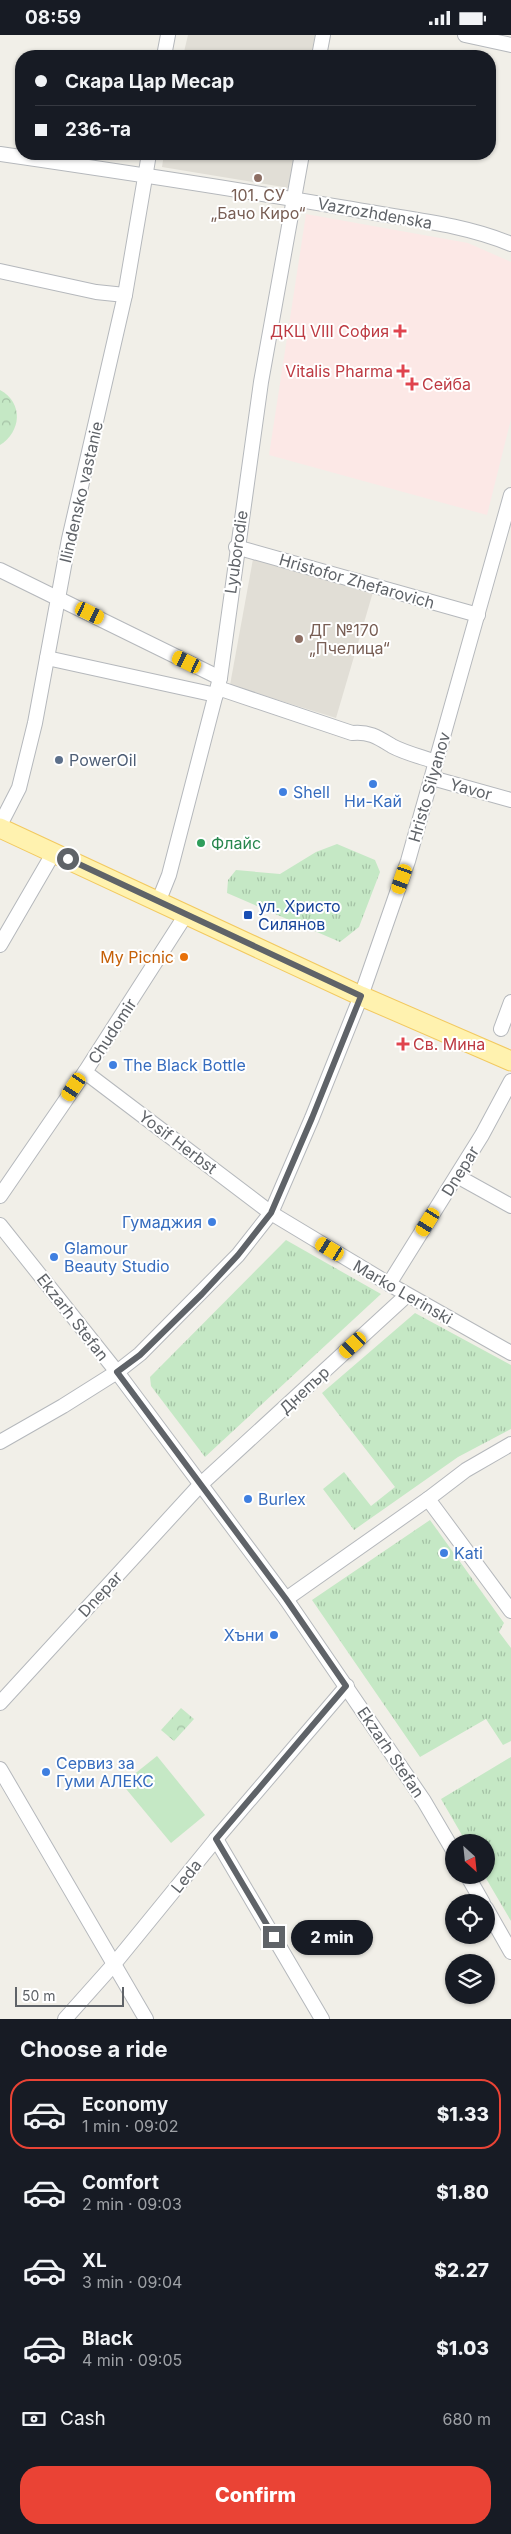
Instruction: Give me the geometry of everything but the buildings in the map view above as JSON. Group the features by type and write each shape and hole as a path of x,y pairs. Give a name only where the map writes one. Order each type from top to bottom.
{"main road":[{"path":"0,827 361,996 511,1061"}],"street":[{"path":"165,50 168,35"},
{"path":"320,50 323,35"},
{"path":"465,35 511,45"},
{"name":"Vazrozhdenska","path":"0,154 15,156"},
{"name":"Vazrozhdenska","path":"38,160 294,199 460,229 493,237 511,244"},
{"name":"Ilindensko vastanie","path":"0,827 19,788 35,723 69,539 125,295 147,160"},
{"name":"Lyuborodie","path":"159,900 169,875 218,687 236,547 261,382 301,160"},
{"path":"0,271 96,292 125,295"},
{"name":"Hristo Silyanov","path":"0,1442 117,1372 140,1355 202,1294 238,1255 271,1213 361,996 408,861 511,495"},
{"name":"Hristofor Zhefarovich","path":"236,547 478,615"},
{"path":"0,571 58,597 218,687"},
{"path":"47,657 218,687 352,733 361,732 374,735 392,746 436,762"},
{"name":"Yavor","path":"432,779 511,800"},
{"path":"0,945 54,853"},
{"name":"Chudomir","path":"0,1196 85,1072 187,913"},
{"path":"501,1029 511,1001"},
{"name":"Yosif Herbst","path":"85,1072 271,1213"},
{"name":"Dnepar","path":"389,1285 458,1176 511,1081"},
{"path":"458,1176 511,1206"},
{"name":"Marko Lerinski","path":"271,1213 389,1285 511,1353"},
{"name":"Ekzarh Stefan","path":"0,1225 117,1372 286,1599 424,1801 445,1837"},
{"name":"Днепър","path":"200,1485 407,1295"},
{"path":"286,1599 466,1470 511,1444"},
{"name":"Dnepar","path":"0,1703 200,1485"},
{"path":"428,1499 511,1611"},
{"name":"Leda","path":"65,2019 114,1964 216,1839 346,1686"},
{"path":"0,1769 146,2019"},
{"path":"216,1839 322,2019"},
{"path":"495,1923 511,1951"}],"shaded area":[{"path":"188,35 315,35 312,50 184,50"},
{"name":"101. СУ „Бачо Киро“","path":"163,160 294,160 289,188 162,167"},
{"name":"ДКЦ VIII София","path":"306,214 468,243 511,262 511,419 487,515 269,455"},
{"name":"ДГ №170 „Пчелица“","path":"253,559 373,592 336,718 230,685"}],"green space":[{"path":"0,390 13,402 17,417 12,433 0,445"},
{"path":"337,844 375,860 380,872 359,927 340,942 227,893 228,880 236,870 280,874 316,852"},
{"path":"286,1240 381,1294 205,1457 151,1386 150,1377"},
{"path":"415,1313 511,1365 511,1429 458,1457 354,1530 323,1489 344,1472 371,1506 395,1487 322,1393"},
{"path":"430,1520 504,1623 499,1632 511,1648 511,1741 503,1745 486,1719 420,1757 312,1600"},
{"path":"181,1708 194,1719 174,1741 161,1730"},
{"path":"157,1756 205,1815 171,1843 122,1784"},
{"path":"511,1757 511,1921 489,1884 495,1884 495,1834 461,1834 441,1799"}],"place":[{"name":"101. СУ „Бачо Киро“","path":"258,178"},
{"name":"ДКЦ VIII София","path":"400,331"},
{"name":"Vitalis Pharma","path":"403,371"},
{"name":"Сейба","path":"412,384"},
{"name":"ДГ №170 „Пчелица“","path":"299,639"},
{"name":"PowerOil","path":"59,760"},
{"name":"Ни-Кай","path":"373,784"},
{"name":"Shell","path":"283,792"},
{"name":"Флайс","path":"201,843"},
{"name":"ул. Христо Силянов","path":"248,915"},
{"name":"My Picnic","path":"184,957"},
{"name":"Св. Мина","path":"403,1044"},
{"name":"The Black Bottle","path":"113,1065"},
{"name":"Гумаджия","path":"212,1222"},
{"name":"Glamour Beauty Studio","path":"54,1257"},
{"name":"Burlex","path":"248,1499"},
{"name":"Kati","path":"444,1553"},
{"name":"Хъни","path":"274,1635"},
{"name":"Сервиз за Гуми АЛЕКС","path":"46,1772"}],"route":[{"path":"68,859 198,918 361,996 271,1213 257,1233 202,1294 140,1355 117,1372 286,1599 346,1686 216,1839 274,1937"}]}
